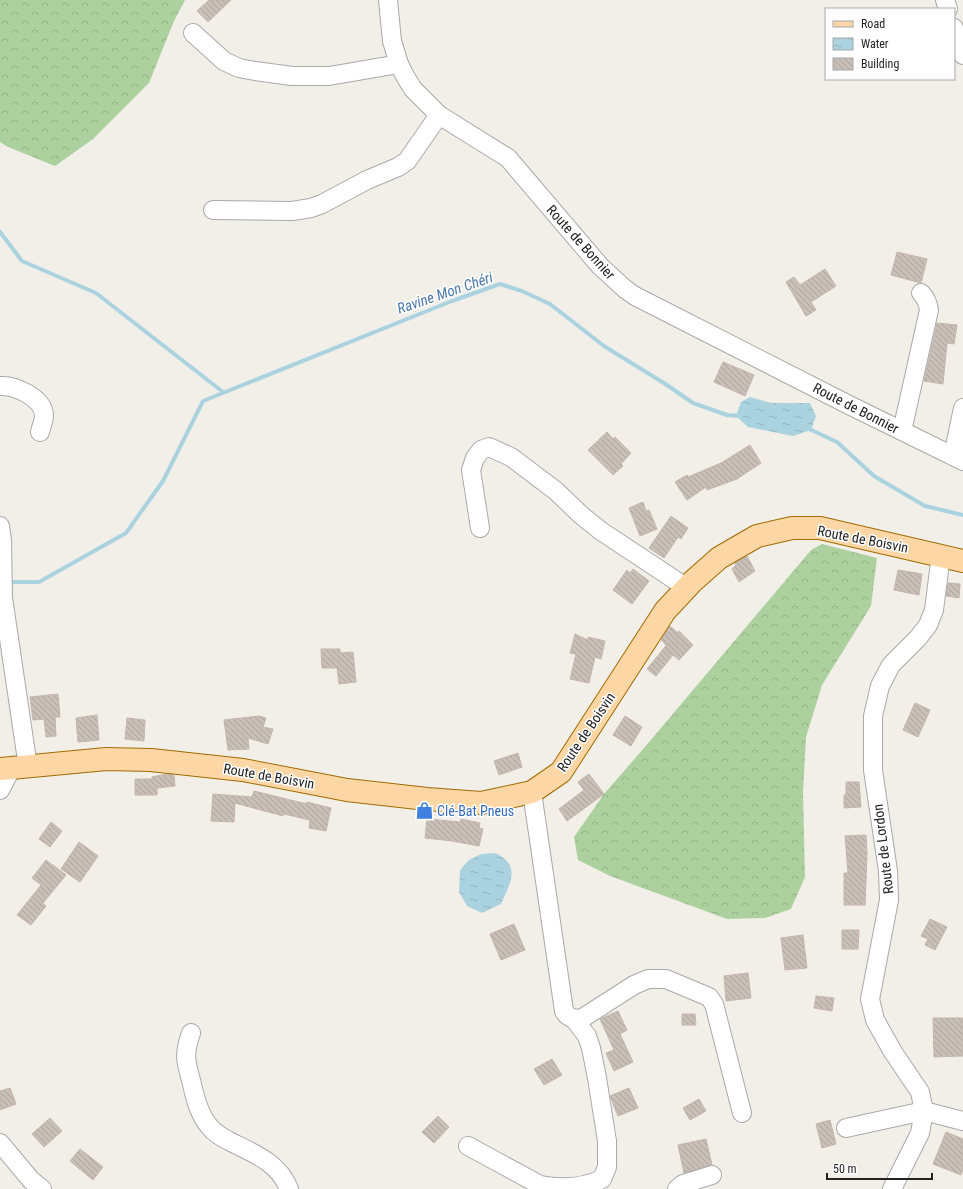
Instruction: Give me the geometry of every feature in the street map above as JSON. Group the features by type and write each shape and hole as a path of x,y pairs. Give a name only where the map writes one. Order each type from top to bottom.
{"main road":[{"name":"Route de Boisvin","path":"13,768 106,758 151,760 243,770 347,790 427,799 481,803 532,792 561,772 665,611 692,582 719,558 757,536 792,528 820,528 963,561"}],"street":[{"name":"Route de Bonnier","path":"388,0 392,41 399,64 413,89 439,115 508,158 600,266 630,292 958,459"},
{"path":"955,31 963,54"},
{"path":"193,33 224,61 239,68 255,71 292,76 329,76 399,64"},
{"path":"213,210 292,211 311,208 322,204 367,180 398,167 407,161 439,115"},
{"path":"902,431 929,310 925,296 921,292"},
{"path":"0,386 19,389 28,394 38,403 44,416 40,432"},
{"path":"958,459 963,408"},
{"path":"480,528 471,470 475,458 481,450 489,448 511,457 556,491 580,515 601,531 687,588"},
{"path":"0,526 2,540 3,598 13,768 0,790"},
{"name":"Route de Lordon","path":"892,1189 920,1133 924,1111 920,1092 893,1052 875,1020 870,999 889,900 888,871 873,770 873,716 880,686 891,665 918,638 928,625 934,610 941,555"},
{"path":"532,792 564,1010 567,1016 574,1019 581,1019 634,985 648,979 666,979 709,997 714,1004 742,1113"},
{"path":"468,1146 540,1185 569,1188 592,1184 602,1179 607,1167 607,1141 592,1048 587,1036 574,1019"},
{"path":"191,1033 185,1055 196,1100 202,1116 209,1127 220,1136 273,1165 286,1180 289,1189"},
{"path":"846,1128 924,1111 963,1121"},
{"path":"0,1143 31,1180 42,1189"},
{"path":"677,1189 683,1184 712,1175"}],"green space":[{"path":"0,0 185,0 174,21 149,83 93,139 55,166 8,147 0,142"},
{"path":"822,544 877,558 871,606 822,685 806,737 803,792 805,877 791,909 765,918 727,919 610,876 578,860 574,837 604,794 811,550"}],"water":[{"path":"750,397 771,403 810,403 816,416 811,430 793,436 748,427 736,416 741,402"},
{"path":"495,853 509,863 512,876 501,904 482,913 467,906 459,892 460,870 469,860 481,854"}],"building":[{"path":"209,0 231,0 208,22 197,11"},
{"path":"897,252 927,259 921,283 891,275"},
{"path":"825,269 836,286 811,302 816,310 806,316 786,282 794,277 800,285"},
{"path":"937,323 957,325 954,344 947,343 943,384 924,381"},
{"path":"723,362 754,375 745,396 714,382"},
{"path":"607,432 613,439 615,437 631,453 621,464 623,466 613,475 588,450"},
{"path":"750,445 761,463 737,479 707,490 706,487 687,500 675,482 687,475 688,477 721,463"},
{"path":"643,502 646,511 649,510 657,529 640,536 629,508"},
{"path":"671,516 688,528 681,539 678,537 664,558 649,548"},
{"path":"747,556 755,571 739,582 732,569 736,565 735,563"},
{"path":"633,569 649,581 632,604 613,590 627,570 630,573"},
{"path":"898,570 922,574 919,595 894,590"},
{"path":"948,583 960,584 959,598 946,596"},
{"path":"670,626 678,633 679,631 693,645 679,660 673,655 656,676 647,669 665,647 666,645 661,640"},
{"path":"575,634 588,640 588,637 605,641 601,659 595,657 589,683 570,679 576,654 570,653"},
{"path":"321,649 340,649 340,653 353,652 356,682 339,684 337,668 322,668"},
{"path":"58,694 60,717 55,717 56,736 46,737 44,719 33,720 30,697"},
{"path":"915,703 930,710 918,737 903,730"},
{"path":"97,715 99,740 78,742 76,718"},
{"path":"259,716 266,718 263,727 273,729 268,744 248,738 249,749 228,750 224,720"},
{"path":"625,716 642,727 631,746 613,735"},
{"path":"127,718 145,720 144,741 125,739"},
{"path":"518,753 522,767 499,775 494,761"},
{"path":"167,774 174,775 175,786 157,788 157,795 135,795 135,779 152,779 152,777"},
{"path":"589,774 604,794 567,821 559,809 584,790 578,782"},
{"path":"846,782 859,782 861,807 844,808"},
{"path":"254,791 307,804 307,802 331,808 326,831 309,828 310,820 284,814 283,816 235,803 234,822 211,821 213,794 252,797"},
{"path":"427,819 460,822 461,819 480,823 479,828 483,829 479,846 425,838"},
{"path":"51,822 62,831 50,847 39,839"},
{"path":"866,835 867,854 865,905 844,905 844,873 848,873 845,836"},
{"path":"79,842 98,856 80,882 61,869"},
{"path":"46,860 66,875 43,903 46,906 31,925 17,915 41,885 32,878"},
{"path":"930,919 947,927 935,950 925,945 928,939 921,936"},
{"path":"514,924 525,950 501,960 490,934"},
{"path":"842,930 859,930 858,949 842,949"},
{"path":"803,935 807,968 785,970 781,938"},
{"path":"748,973 751,998 726,1001 724,976"},
{"path":"816,996 834,998 832,1011 814,1008"},
{"path":"618,1011 627,1030 620,1034 633,1062 614,1071 606,1053 614,1050 600,1019"},
{"path":"682,1014 695,1014 696,1025 682,1025"},
{"path":"933,1018 963,1018 963,1056 934,1057"},
{"path":"552,1059 562,1075 544,1085 534,1069"},
{"path":"10,1088 16,1104 0,1110 0,1091"},
{"path":"629,1088 638,1108 618,1116 610,1096"},
{"path":"699,1099 706,1111 690,1120 683,1108"},
{"path":"438,1116 449,1127 434,1143 422,1132"},
{"path":"50,1118 62,1131 44,1147 32,1134"},
{"path":"830,1120 836,1144 822,1148 816,1124"},
{"path":"946,1132 963,1139 963,1169 961,1175 933,1164"},
{"path":"706,1139 712,1165 684,1173 678,1145"},
{"path":"80,1149 103,1167 93,1180 70,1161"}],"waterway":[{"path":"0,232 22,261 96,293 223,392"},
{"name":"Ravine Mon Chéri","path":"8,582 39,582 126,533 163,481 203,401 452,301 500,284 522,291 550,304 604,346 693,403 727,415 740,416"},
{"name":"Ravine Mon Chéri","path":"807,428 837,442 874,476 925,506 963,515"}],"place":[{"name":"Clé-Bat Pneus","path":"424,811"}]}
